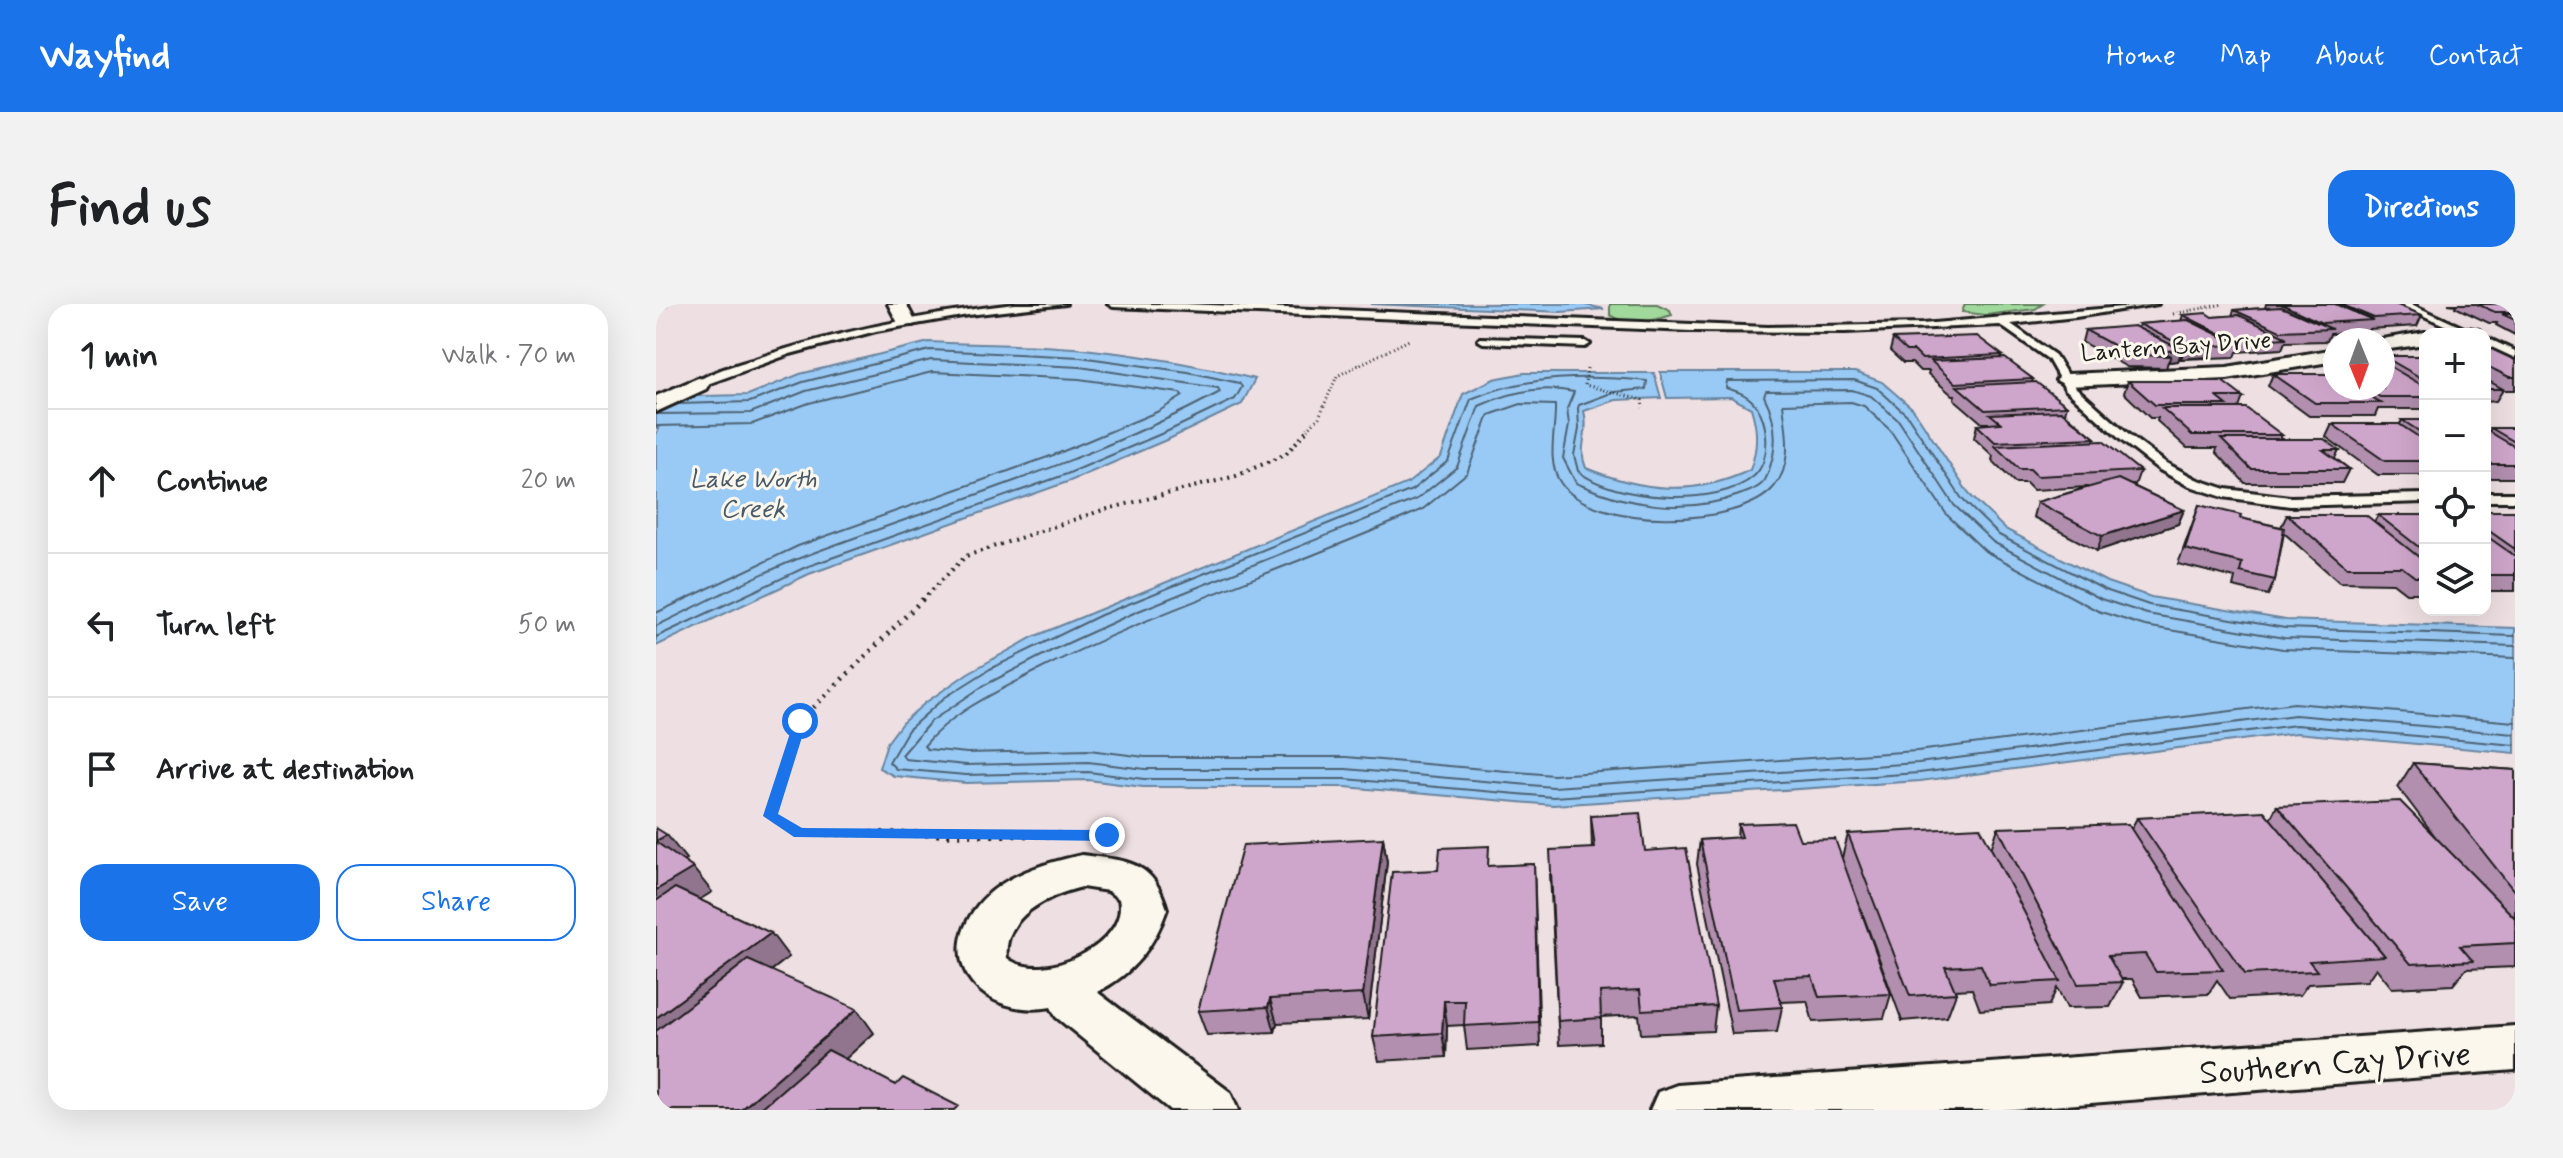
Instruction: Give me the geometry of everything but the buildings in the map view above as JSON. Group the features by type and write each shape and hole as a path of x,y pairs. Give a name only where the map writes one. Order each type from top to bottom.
{"street":[{"path":"2395,342 2419,339"},
{"name":"Lantern Bay Drive","path":"2067,380 2227,373 2323,357"},
{"path":"656,405 698,384"},
{"path":"1082,871 1104,872 1123,877 1137,887 1144,901 1144,919 1135,938 1118,956 1069,984 1040,989 1013,987 993,978 982,963 982,944 991,923 1008,904 1031,887 1057,876 1082,871"},
{"path":"1069,984 1073,1002 1211,1110"},
{"name":"Southern Cay Drive","path":"1677,1110 2515,1048"}],"lane":[{"path":"656,307 662,304"},
{"path":"698,384 901,312 1062,304"},
{"path":"1113,304 1542,323 1788,330 2003,323 2153,304"},
{"path":"2403,304 2457,328"},
{"path":"1531,342 1542,323"},
{"name":"Lantern Bay Drive","path":"2003,323 2048,354 2069,387 2160,465 2199,485 2263,500 2300,502 2419,498"},
{"path":"1483,340 1585,344"},
{"path":"2491,343 2515,355"},
{"path":"2491,497 2515,497"}],"path":[{"path":"1104,872 1107,835 799,833 770,816 800,721 966,556 1100,511 1236,476 1286,454 1319,417 1337,376 1400,347 1410,339"},
{"path":"1587,371 1585,385 1642,400 1643,406"}],"green space":[{"path":"1610,304 1657,304 1670,310 1672,315 1649,321 1625,321 1610,315"},
{"path":"1965,304 2043,304 2035,309 1985,315 1962,312"}],"water":[{"path":"1371,304 1581,304 1604,309 1561,312"},
{"name":"Lake Worth Creek","path":"929,342 1106,351 1255,379 1242,404 1171,438 1070,481 809,574 656,646 656,434 659,428 656,428 656,397 748,395 800,374"},
{"path":"1660,372 1855,372 1882,382 1913,409 1969,494 2005,529 2107,582 2151,597 2286,620 2515,628 2515,753 2296,733 1920,781 1553,805 1345,787 1143,787 1088,780 966,783 894,776 879,768 887,743 902,723 925,703 968,673 1033,637 1408,483 1441,457 1463,394 1494,379 1524,373 1654,373 1661,398 1616,400 1584,411 1583,453 1586,468 1627,482 1668,488 1709,484 1750,470 1756,439 1751,408 1731,397 1667,398"}],"route":[{"path":"800,721 770,816 799,833 1107,835"}]}
